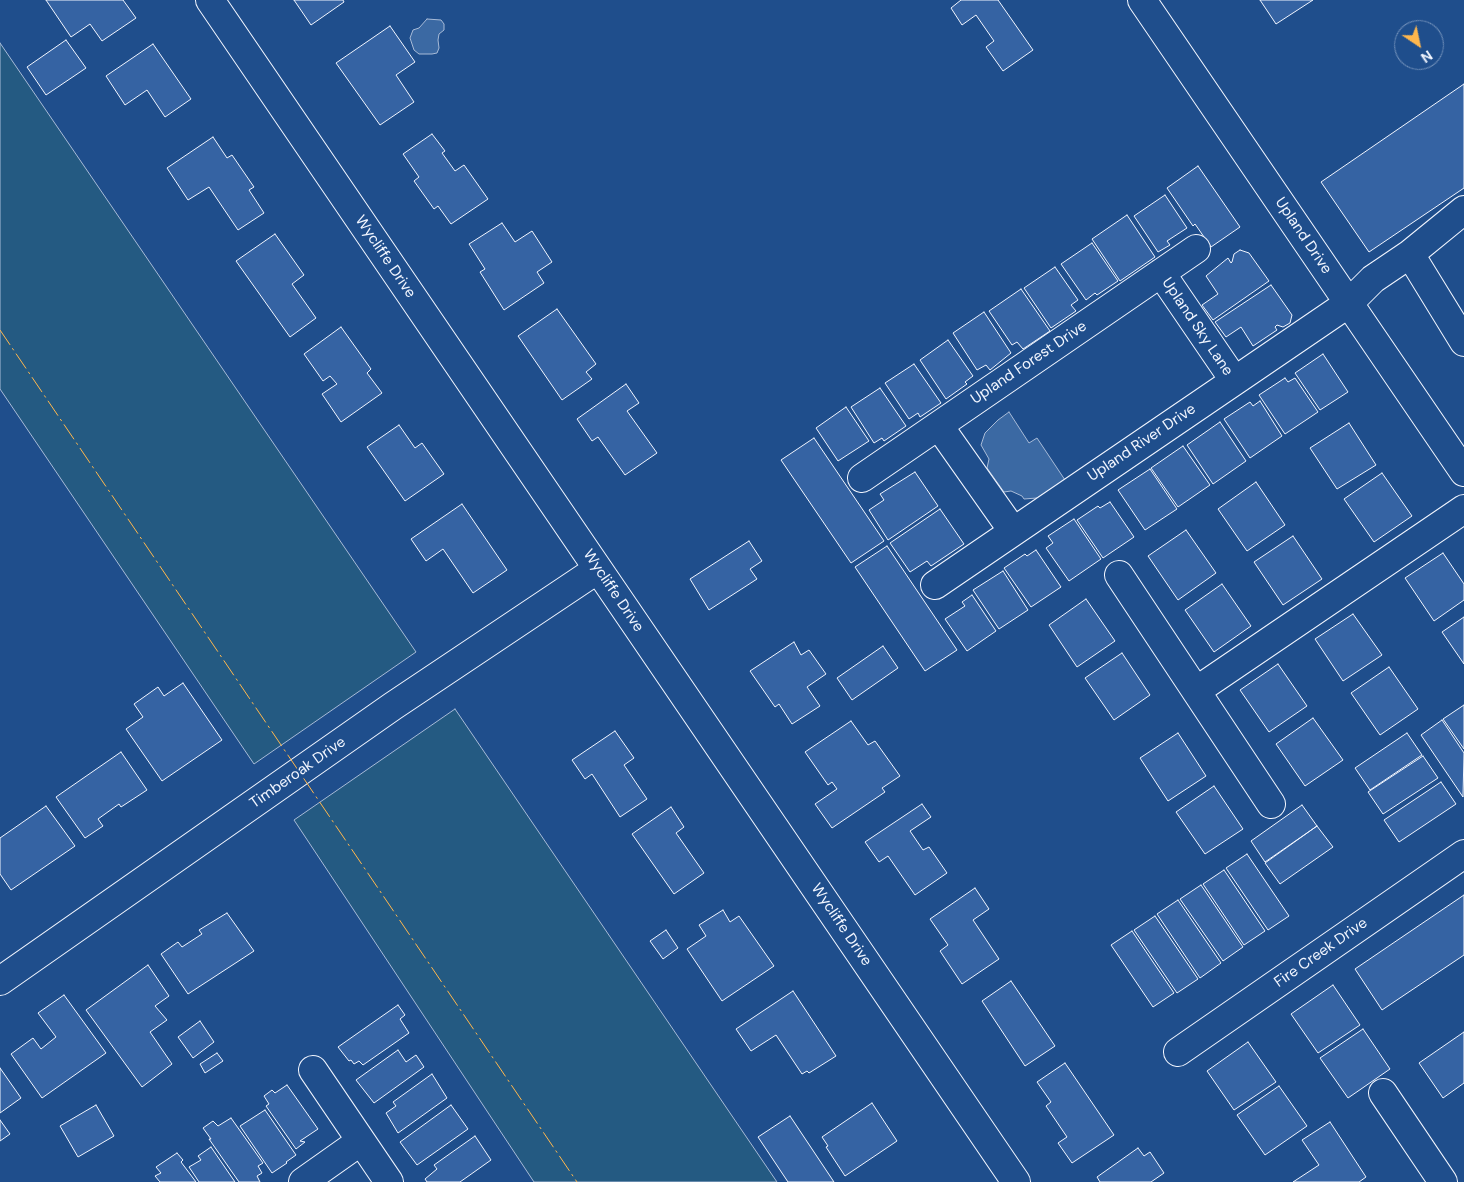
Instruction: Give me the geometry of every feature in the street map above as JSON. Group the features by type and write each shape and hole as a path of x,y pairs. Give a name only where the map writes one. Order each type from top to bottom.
{"street":[{"name":"Wycliffe Drive","path":"210,0 1016,1182"},
{"name":"Upland Drive","path":"1142,0 1464,472"},
{"name":"Upland River Drive","path":"934,585 1349,302 1373,279 1410,254 1464,210"},
{"name":"Upland Forest Drive","path":"862,478 1196,249"},
{"path":"1410,254 1464,342"},
{"name":"Upland Sky Lane","path":"1160,273 1234,380"},
{"path":"938,426 1013,531"},
{"path":"1196,691 1464,509"},
{"name":"Timberoak Drive","path":"0,981 393,706 598,569"},
{"path":"1119,575 1271,804"},
{"name":"Fire Creek Drive","path":"1178,1052 1464,854"},
{"path":"313,1070 389,1182"},
{"path":"1383,1093 1443,1182"},
{"path":"303,1182 361,1141"}],"shaded area":[{"path":"427,19 441,20 444,24 444,30 439,34 437,53 419,54 414,50 410,38 413,30 419,28"},
{"path":"0,43 416,652 254,764 0,389"},
{"path":"1009,412 1029,443 1037,438 1065,480 1037,498 1024,499 1022,496 1011,491 1004,492 987,468 989,459 981,445 985,433"},
{"path":"455,709 777,1182 534,1182 294,820"}],"building":[{"path":"46,0 123,0 136,18 102,41 90,24 71,37"},
{"path":"294,0 343,0 344,2 311,25"},
{"path":"961,0 998,0 1033,50 1003,71 986,47 994,41 976,15 962,25 951,8"},
{"path":"1260,0 1313,0 1276,24"},
{"path":"390,26 415,62 396,75 414,102 380,125 336,63"},
{"path":"66,40 86,68 46,95 27,67"},
{"path":"153,44 191,99 165,117 147,90 125,105 106,76"},
{"path":"1464,84 1464,188 1369,252 1321,182"},
{"path":"432,134 445,151 442,153 455,171 464,165 488,199 451,224 438,206 434,209 414,181 419,177 403,154"},
{"path":"213,137 227,158 232,155 254,187 249,190 264,213 238,230 209,187 188,200 167,168"},
{"path":"1198,166 1240,227 1211,247 1195,224 1193,226 1167,188"},
{"path":"1165,195 1187,228 1167,241 1170,245 1158,252 1134,216"},
{"path":"1127,215 1155,257 1120,281 1092,239"},
{"path":"502,223 515,242 532,231 552,262 537,272 544,283 504,310 480,272 485,269 469,244"},
{"path":"275,234 304,275 292,284 316,318 290,337 236,261"},
{"path":"1092,243 1118,281 1086,300 1061,264"},
{"path":"1240,250 1249,253 1269,281 1213,320 1202,305 1218,294 1206,276 1228,258 1231,263 1234,254"},
{"path":"1055,267 1078,300 1071,305 1076,311 1051,328 1024,288"},
{"path":"1271,285 1292,315 1290,323 1283,327 1277,325 1275,327 1277,330 1253,346 1241,327 1226,337 1215,322"},
{"path":"1021,289 1050,331 1023,349 1017,342 1012,345 989,311"},
{"path":"557,309 596,364 586,372 592,379 562,400 518,336"},
{"path":"984,312 1011,353 990,370 986,365 977,370 953,333"},
{"path":"341,327 371,369 367,373 382,393 341,422 322,394 337,384 330,376 323,381 304,354"},
{"path":"948,340 973,376 965,382 967,384 946,399 920,360"},
{"path":"1323,354 1348,392 1320,410 1295,373"},
{"path":"914,364 941,403 920,417 918,413 909,419 885,383"},
{"path":"1285,378 1288,382 1295,378 1318,412 1285,434 1259,395"},
{"path":"626,384 639,403 627,411 657,453 625,475 598,437 592,441 577,419"},
{"path":"880,388 906,426 884,441 882,438 874,443 851,407"},
{"path":"1260,401 1282,436 1250,458 1224,419 1250,402 1253,406"},
{"path":"846,407 869,441 838,461 816,428"},
{"path":"1220,422 1246,461 1213,484 1187,445"},
{"path":"1349,423 1376,465 1337,489 1310,448"},
{"path":"399,425 415,448 422,443 444,474 405,501 367,447"},
{"path":"814,438 884,541 851,563 781,460"},
{"path":"1183,446 1210,485 1178,507 1151,468"},
{"path":"1150,469 1177,509 1145,530 1118,490"},
{"path":"915,472 938,506 888,540 869,510 884,500 880,494"},
{"path":"1382,473 1412,516 1374,542 1344,499"},
{"path":"1256,482 1285,525 1247,551 1218,509"},
{"path":"1110,502 1134,537 1103,558 1077,520 1098,506 1100,508"},
{"path":"462,504 507,570 473,593 443,549 426,561 411,539"},
{"path":"940,509 964,544 931,566 927,561 910,572 890,543"},
{"path":"1074,519 1101,559 1069,581 1046,548 1053,543 1048,536"},
{"path":"1186,530 1216,573 1178,600 1148,556"},
{"path":"1293,536 1322,579 1283,605 1254,562"},
{"path":"749,541 762,561 750,569 757,579 709,610 690,579"},
{"path":"887,546 957,650 925,671 855,567"},
{"path":"1036,550 1061,587 1031,607 1004,568 1025,554 1027,556"},
{"path":"1443,553 1464,584 1464,600 1434,621 1405,578"},
{"path":"1003,571 1028,610 999,629 973,590"},
{"path":"1222,584 1251,626 1214,652 1185,610"},
{"path":"972,595 996,631 967,651 945,619 965,606 962,602"},
{"path":"1086,599 1115,641 1077,667 1049,625"},
{"path":"1353,614 1382,655 1343,681 1315,639"},
{"path":"1464,617 1464,664 1442,632"},
{"path":"794,642 801,655 809,650 826,674 807,687 820,706 792,724 779,704 775,707 750,671"},
{"path":"883,646 898,668 852,700 837,678"},
{"path":"1122,653 1150,695 1114,720 1085,678"},
{"path":"1278,664 1307,706 1269,732 1240,690"},
{"path":"1389,667 1418,709 1380,735 1351,693"},
{"path":"183,683 222,740 162,781 126,729 143,717 134,704 158,687 164,696"},
{"path":"1464,705 1464,749 1443,719"},
{"path":"1313,718 1343,760 1305,786 1276,744"},
{"path":"1442,720 1464,753 1463,797 1421,735"},
{"path":"851,721 868,745 875,741 900,776 882,788 885,792 832,828 815,804 837,789 832,782 828,785 805,752"},
{"path":"615,731 634,758 624,765 647,799 620,817 592,774 585,779 572,760"},
{"path":"1178,733 1206,776 1168,801 1140,758"},
{"path":"1407,733 1422,755 1370,790 1355,768"},
{"path":"121,752 147,790 121,807 119,804 98,819 103,826 85,838 56,797"},
{"path":"1423,756 1438,778 1383,814 1368,792"},
{"path":"1441,782 1456,804 1399,842 1384,820"},
{"path":"1214,786 1243,829 1205,854 1176,812"},
{"path":"922,804 931,817 910,831 923,850 929,847 947,873 915,895 888,856 879,862 865,842"},
{"path":"1302,805 1317,826 1265,862 1251,841"},
{"path":"46,806 75,846 11,890 0,874 0,838"},
{"path":"671,807 684,827 676,833 704,873 674,894 632,834"},
{"path":"1317,826 1333,847 1280,884 1265,863"},
{"path":"1247,854 1289,916 1268,930 1226,868"},
{"path":"1224,870 1265,931 1244,945 1203,884"},
{"path":"1201,885 1243,947 1223,961 1180,899"},
{"path":"975,888 989,909 973,920 999,959 962,984 940,951 948,945 930,919"},
{"path":"1464,895 1464,955 1382,1010 1355,969"},
{"path":"1178,900 1221,963 1200,978 1157,914"},
{"path":"723,910 730,922 739,916 774,966 722,1001 687,949 706,936 699,925"},
{"path":"227,913 254,951 188,994 161,954 178,942 182,947 202,934 199,930"},
{"path":"1155,916 1198,979 1177,993 1134,930"},
{"path":"666,930 678,948 663,959 650,941"},
{"path":"1132,931 1174,993 1153,1007 1111,945"},
{"path":"148,965 169,996 155,1006 167,1020 150,1032 172,1064 142,1087 86,1010"},
{"path":"1011,981 1055,1046 1025,1066 982,1001"},
{"path":"1333,985 1360,1025 1318,1053 1291,1014"},
{"path":"793,991 836,1056 809,1073 807,1071 802,1074 776,1035 751,1051 736,1029"},
{"path":"64,995 106,1053 42,1098 11,1054 33,1038 41,1049 56,1037 38,1013"},
{"path":"398,1005 405,1015 400,1019 409,1033 363,1065 359,1061 354,1064 351,1060 349,1061 338,1047"},
{"path":"200,1021 214,1042 193,1058 178,1037"},
{"path":"1363,1029 1390,1069 1348,1098 1320,1058"},
{"path":"1464,1032 1464,1083 1443,1098 1419,1063"},
{"path":"1248,1042 1276,1082 1234,1110 1207,1071"},
{"path":"398,1050 406,1062 416,1055 424,1067 374,1103 356,1080"},
{"path":"217,1053 223,1061 205,1073 200,1064"},
{"path":"1065,1063 1114,1135 1072,1163 1058,1143 1067,1137 1046,1106 1051,1102 1037,1082"},
{"path":"0,1068 21,1098 0,1113"},
{"path":"432,1074 447,1098 398,1133 386,1113 396,1106 393,1102"},
{"path":"287,1085 318,1129 300,1141 305,1142 296,1149 266,1106 269,1104 264,1096 272,1090 275,1093"},
{"path":"1279,1086 1307,1126 1265,1155 1237,1115"},
{"path":"872,1103 897,1141 845,1176 826,1147 828,1146 822,1137"},
{"path":"96,1105 114,1136 78,1157 60,1126"},
{"path":"451,1105 468,1129 417,1165 400,1142"},
{"path":"265,1110 296,1155 272,1173 240,1126"},
{"path":"790,1116 834,1182 788,1182 758,1137"},
{"path":"231,1118 263,1163 258,1166 262,1173 257,1176 260,1182 239,1182 203,1128 213,1121 218,1126"},
{"path":"0,1120 10,1134 0,1141"},
{"path":"1330,1122 1366,1177 1359,1182 1293,1182 1319,1165 1302,1140"},
{"path":"475,1136 491,1160 460,1182 427,1182 425,1179 437,1169 434,1165"},
{"path":"211,1147 235,1182 199,1182 189,1167 201,1160 198,1156"},
{"path":"1138,1148 1144,1156 1150,1152 1164,1173 1151,1182 1100,1182 1097,1177"},
{"path":"177,1153 183,1160 181,1162 196,1182 160,1182 155,1176 161,1173 156,1167"}],"power":[{"path":"0,330 577,1182"}]}
